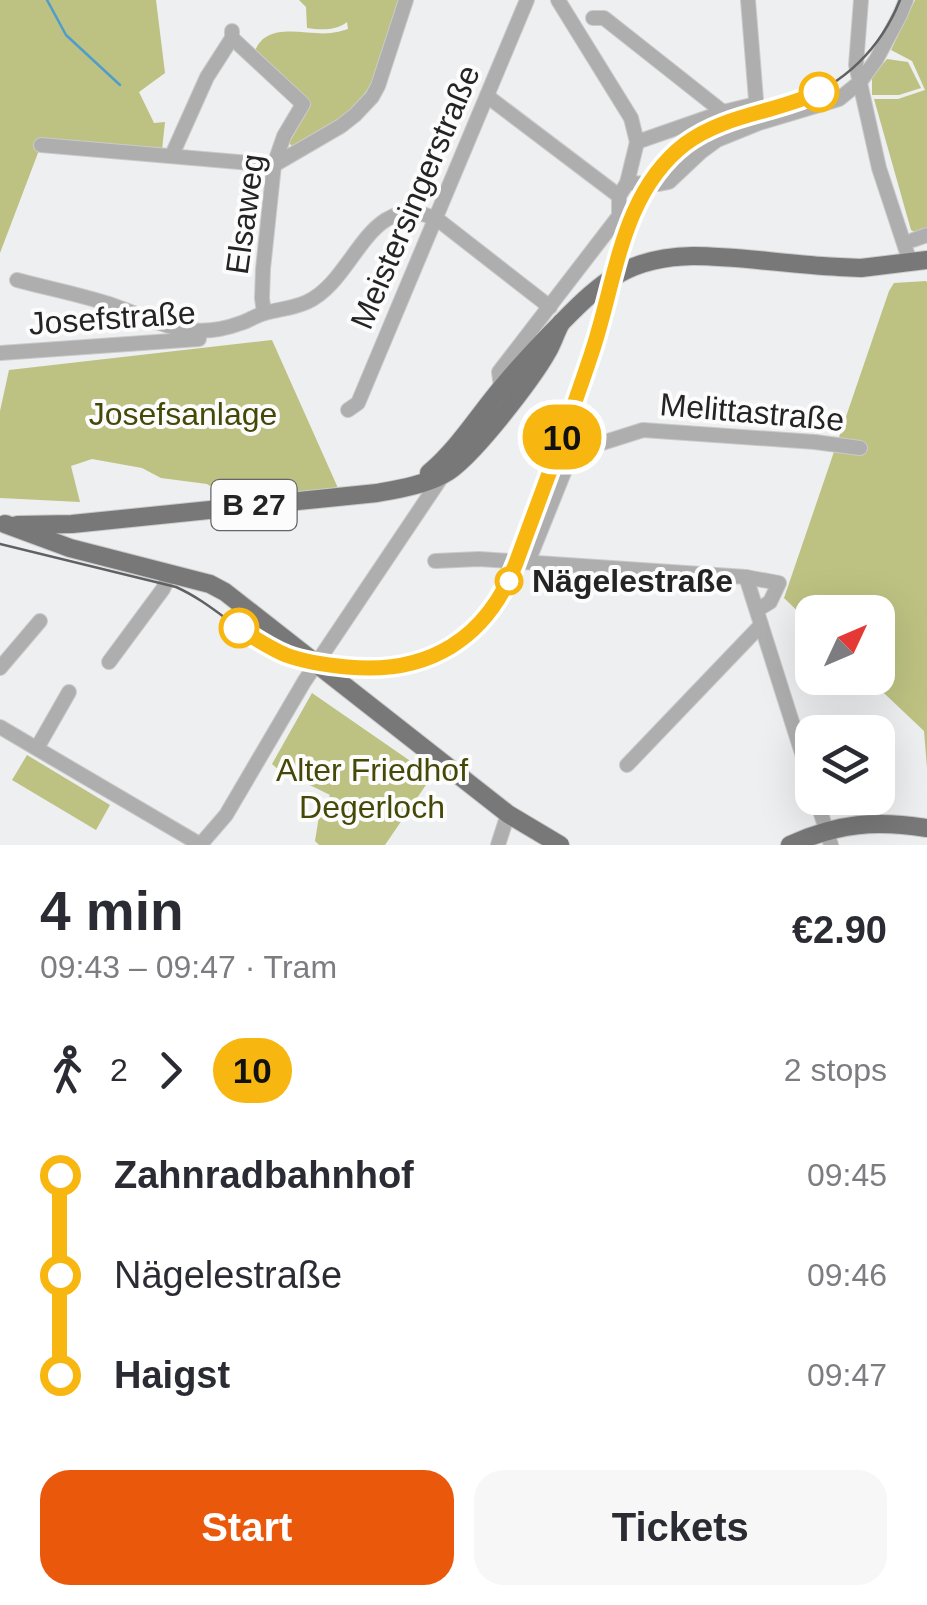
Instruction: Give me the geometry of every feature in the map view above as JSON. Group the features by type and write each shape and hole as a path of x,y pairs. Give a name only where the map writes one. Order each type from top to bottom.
{"main road":[{"name":"B 27","path":"408,487 432,471 461,440 555,315 622,271 660,259 707,256 850,268 918,261"},
{"name":"B 27","path":"2,520 38,526 72,524 377,493 443,475 478,443 546,354 555,315"},
{"path":"443,475 461,440"},
{"name":"B 27","path":"2,520 22,514 98,520"},
{"path":"22,514 63,545"},
{"path":"2,520 43,540 210,584 225,592 508,814 560,845"},
{"path":"63,545 72,524"},
{"path":"790,845 828,838 849,824 927,828"}],"street":[{"path":"41,145 274,165 327,136 372,97 406,0"},
{"name":"Meistersingerstraße","path":"348,410 358,403 527,0"},
{"path":"18,280 110,304 183,330 222,328 308,302 326,290 359,245 383,221 407,211 437,219 555,315 619,216 637,142 630,118 558,0"},
{"path":"748,0 759,123"},
{"path":"861,0 856,65 880,168 918,261"},
{"path":"487,96 623,190 669,182 717,140 839,99 860,82 876,60 906,0"},
{"path":"593,18 604,18 723,112"},
{"name":"Elsaweg","path":"172,155 207,77 232,34 303,104 284,136 274,165 263,269 264,313"},
{"path":"637,142 756,104"},
{"name":"Josefstraße","path":"0,353 214,339 222,328"},
{"name":"Melittastraße","path":"528,562 568,460 583,449 628,434 656,430 860,448"},
{"path":"0,727 201,845 226,816 316,664 443,475"},
{"path":"435,561 479,558 746,577 778,583 759,618 628,764"},
{"path":"108,662 164,589 170,573"},
{"path":"746,577 795,731"},
{"path":"0,668 40,621"},
{"path":"37,748 69,692"},
{"path":"498,845 508,814"}],"green space":[{"path":"0,0 156,0 165,73 139,92 154,123 165,122 162,150 41,145 0,253"},
{"path":"299,0 401,0 380,65 364,94 341,119 292,146 289,143 311,105 255,51 261,41 278,32 331,33 348,29 347,22 333,28 307,28 306,7"},
{"path":"915,0 927,0 927,232 922,236 911,230 874,99 898,99 925,90 912,61 891,50"},
{"path":"887,59 908,62 921,88 899,95 872,95 872,77"},
{"path":"927,282 927,768 924,731 886,695 895,695 895,595 795,595 795,609 784,598 894,283"},
{"name":"Josefsanlage","path":"272,340 342,497 223,494 207,484 161,478 142,468 92,459 71,466 80,502 0,498 0,411 9,370"},
{"name":"Alter Friedhof Degerloch","path":"312,693 432,776 385,845 319,845 315,841 319,816 330,795 272,764"},
{"path":"27,755 110,805 96,830 12,780"}],"waterway":[{"path":"47,0 66,35 120,85"}],"tram line":[{"path":"0,544 176,587 260,642 305,661 396,666 444,651 483,620 513,572 586,373 618,255 643,192 671,157 702,134 812,95 845,75 871,49 900,0"},
{"name":"10","path":"239,628 298,659 375,669 426,659 456,643 478,625 502,594 516,563 592,352 629,223 644,190 670,158 705,132 730,120 819,92"}],"place":[{"name":"Nägelestraße","path":"509,581"}]}
